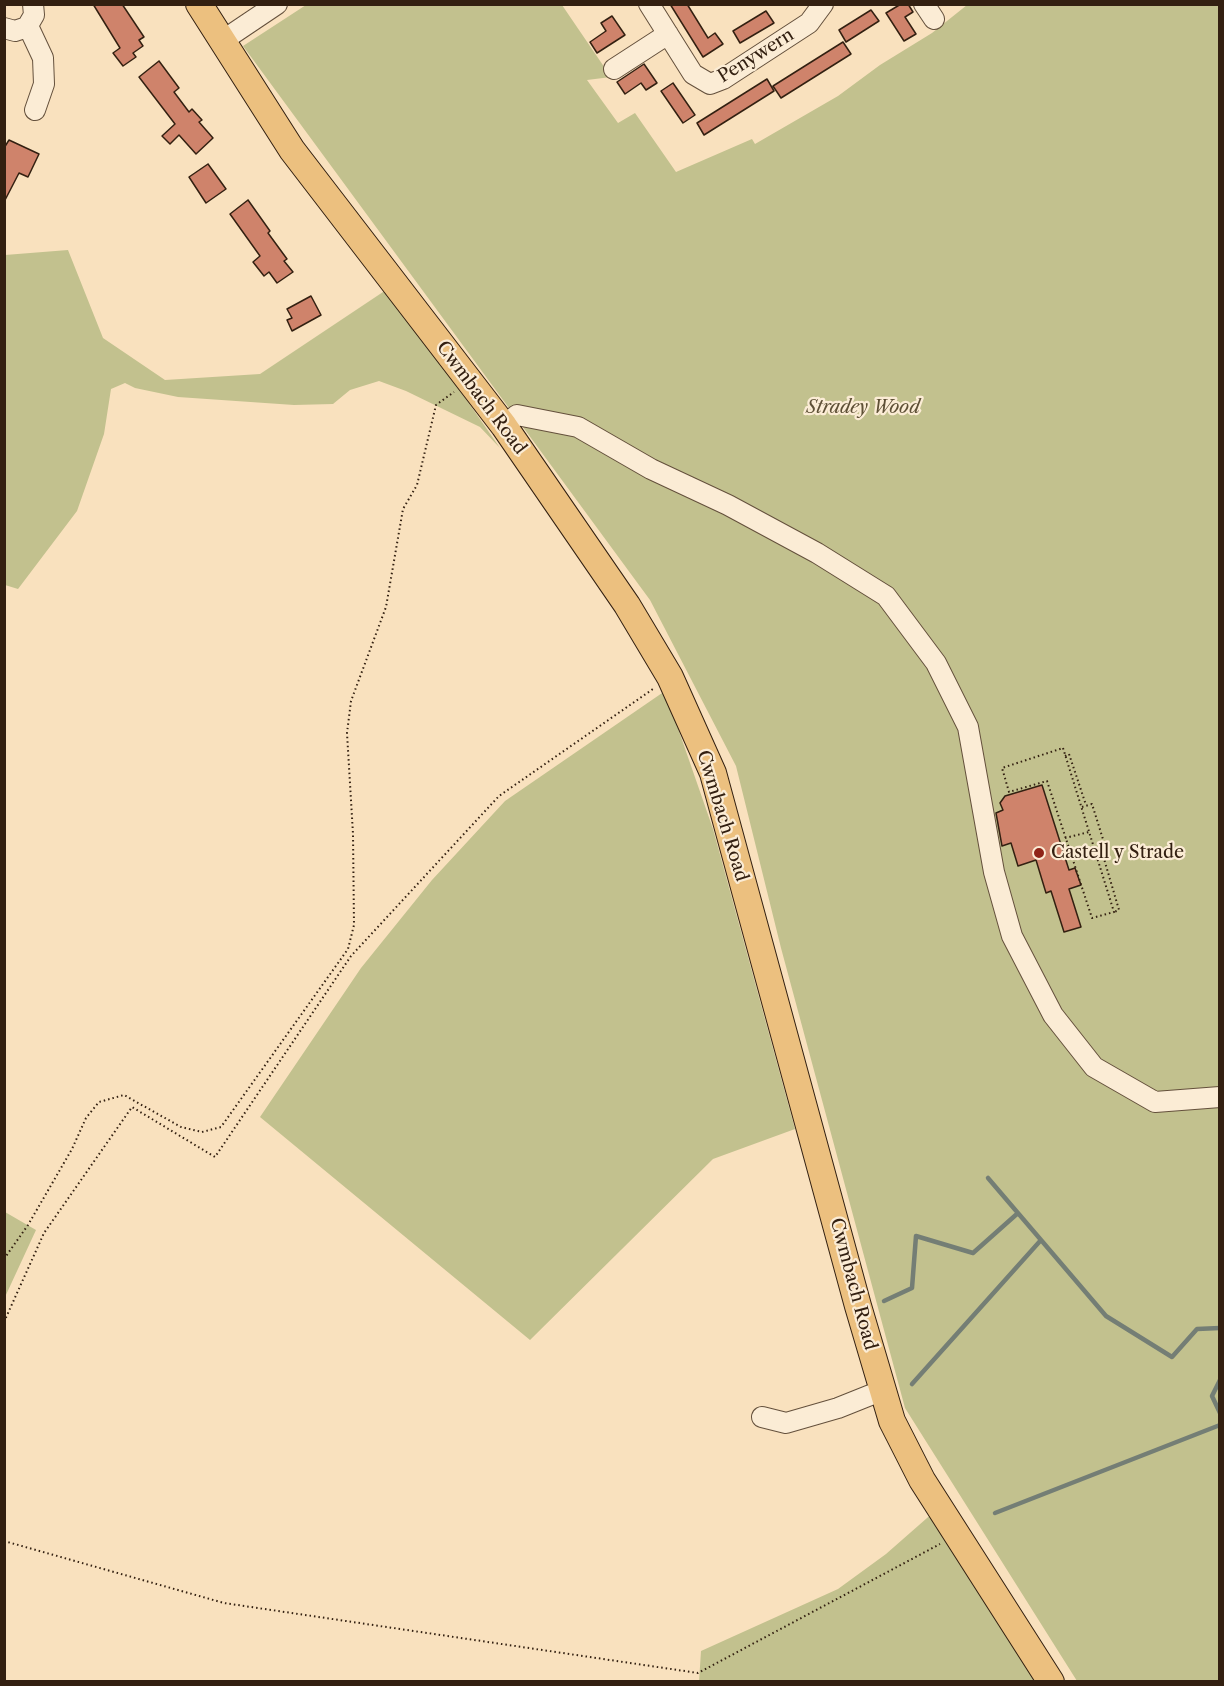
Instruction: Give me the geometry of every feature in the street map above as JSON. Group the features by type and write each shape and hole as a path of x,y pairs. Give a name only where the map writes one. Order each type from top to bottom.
{"main road":[{"name":"Cwmbach Road","path":"199,4 292,150 504,426 627,605 670,677 713,773 892,1421 955,1534 1051,1682"}],"street":[{"path":"4,28 15,31 28,26 34,15 33,4"},
{"path":"222,41 277,4"},
{"name":"Penywern","path":"648,4 693,74 710,84 723,80 808,23 823,4"},
{"path":"28,26 44,58 44,84 35,110"},
{"path":"614,69 668,34"},
{"path":"504,426 517,415 578,427 651,469 728,505 817,553 886,596 936,663 968,727 994,872 1012,936 1053,1015 1094,1067 1155,1102 1220,1097"},
{"path":"762,1417 786,1424 838,1408 883,1390"}],"path":[{"path":"4,1259 28,1225 72,1149 86,1118 99,1102 124,1095 181,1126 202,1132 221,1127 348,949 354,925 353,834 347,733 351,701 386,607 403,509 417,485 436,405 469,381"},
{"path":"4,1322 44,1233 132,1107 215,1157 351,956 499,796 670,677"},
{"path":"1101,852 1119,910 1114,912 1092,918 1047,781 1009,792 1002,768 1062,748 1114,912"},
{"path":"1065,756 1069,753 1086,805"},
{"path":"1081,807 1092,804 1095,813 1107,852 1096,855"},
{"path":"1065,838 1089,832"},
{"path":"4,1541 224,1603 698,1673 923,1554 955,1534"}],"green space":[{"name":"Stradey Wood","path":"306,5 562,5 611,77 587,80 618,123 635,113 676,172 752,139 755,144 838,96 880,65 932,33 967,5 1219,5 1219,1681 1077,1681 905,1408 781,948 736,766 650,600 243,46"},
{"path":"68,250 103,338 165,380 260,374 389,288 500,448 480,427 406,391 379,381 350,390 333,404 294,405 178,397 135,388 125,383 111,389 104,434 77,511 18,589 5,585 5,255"},
{"path":"665,691 713,829 795,1129 713,1159 530,1340 260,1117 361,968 432,880 505,801"},
{"path":"5,1212 36,1230 5,1297"},
{"path":"935,1511 1037,1682 699,1682 701,1651 838,1589 886,1554"}],"building":[{"path":"93,4 122,4 144,37 139,40 143,46 133,53 136,57 123,66 113,53 120,48"},
{"path":"670,4 687,4 708,38 715,33 723,44 703,57"},
{"path":"901,4 908,4 913,12 905,17 916,34 904,41 886,13"},
{"path":"871,10 879,21 846,42 839,30"},
{"path":"766,11 774,23 740,43 733,31"},
{"path":"612,16 625,35 597,53 590,42 606,31 601,23"},
{"path":"843,42 851,54 781,98 773,86"},
{"path":"159,61 179,88 174,92 189,112 192,109 202,120 199,122 213,138 196,154 179,135 170,144 162,136 175,124 139,77"},
{"path":"644,64 657,83 646,90 641,83 625,94 617,82"},
{"path":"767,79 774,91 704,135 697,123"},
{"path":"673,83 695,115 683,123 661,91"},
{"path":"9,140 39,154 28,177 19,173 4,202 4,148"},
{"path":"208,164 226,189 206,203 189,177"},
{"path":"248,200 270,231 268,233 287,259 284,261 293,272 277,283 269,272 264,276 253,262 260,256 230,214"},
{"path":"311,296 321,315 292,331 287,320 292,318 287,309"},
{"name":"Castell y Strade","path":"1042,785 1069,870 1075,868 1081,885 1069,889 1081,927 1064,932 1051,891 1046,893 1036,860 1018,866 1011,843 1002,846 996,813 1003,810 1000,803 1005,796"}],"waterway":[{"path":"988,1178 1106,1316 1172,1357 1197,1329 1220,1328"},
{"path":"884,1301 912,1288 916,1236 973,1253 1018,1213"},
{"path":"912,1384 1041,1240"},
{"path":"1220,1380 1212,1396 1220,1413"},
{"path":"995,1513 1220,1425"}],"place":[{"name":"Castell y Strade","path":"1039,853"}]}
